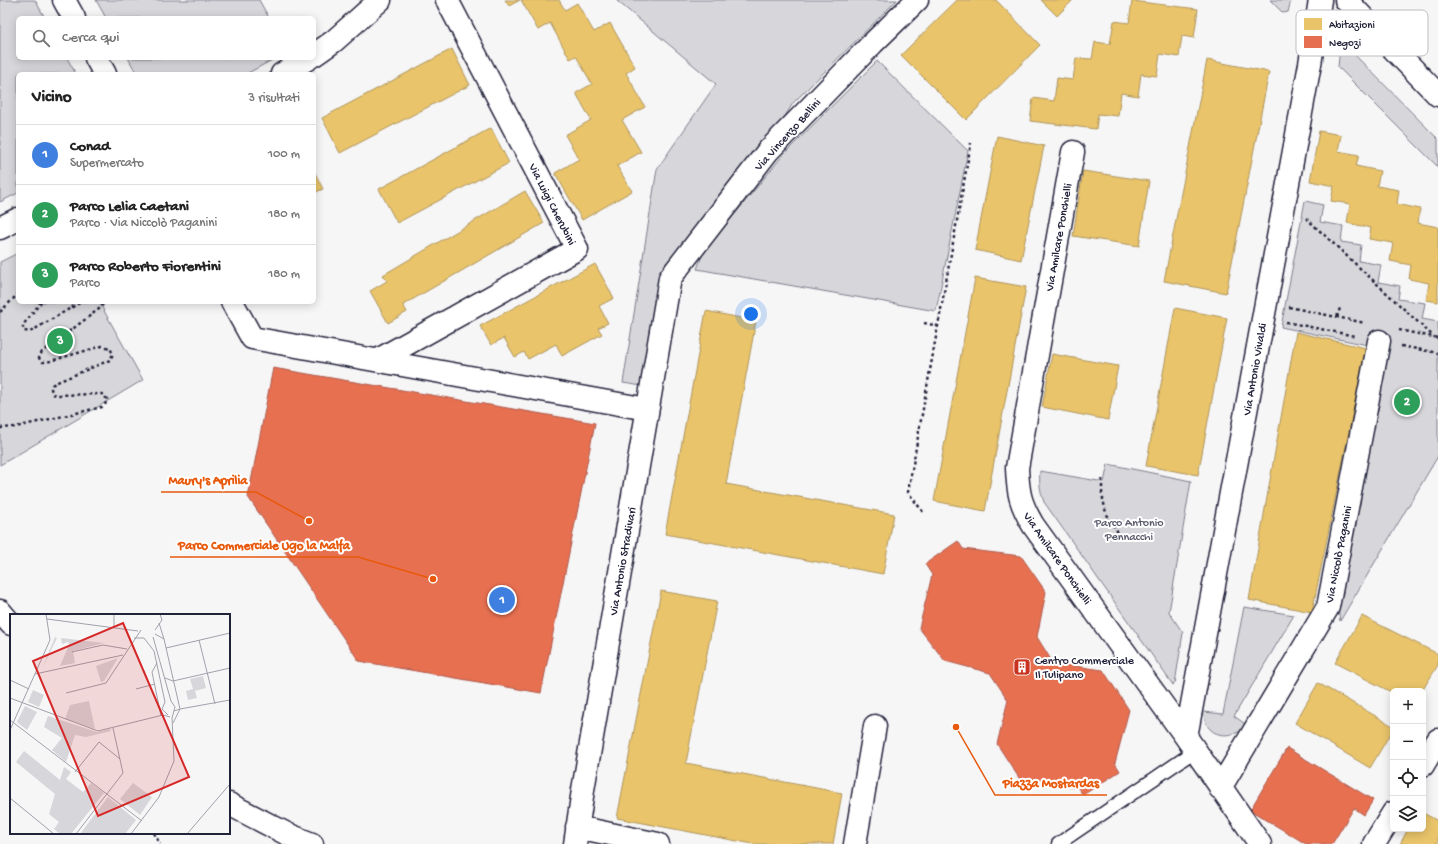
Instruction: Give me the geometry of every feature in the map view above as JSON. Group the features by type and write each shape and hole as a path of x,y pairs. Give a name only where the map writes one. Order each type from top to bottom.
{"street":[{"path":"64,0 73,16"},
{"path":"316,54 334,41 380,0"},
{"name":"Via Luigi Cherubini","path":"378,360 577,249 447,0"},
{"name":"Via Vincenzo Bellini","path":"670,278 768,151 872,43 917,0"},
{"name":"Via Antonio Vivaldi","path":"1318,10 1320,0"},
{"path":"1346,0 1356,10"},
{"name":"Via Antonio Vivaldi","path":"1191,744 1311,56"},
{"path":"1400,56 1438,95"},
{"path":"97,60 104,72"},
{"path":"285,72 306,60"},
{"name":"Via Amilcare Ponchielli","path":"1073,152 1018,468 1018,487 1023,508 1033,525 1191,744 1260,844"},
{"path":"0,228 16,220"},
{"name":"Via Antonio Stradivari","path":"576,835 670,278"},
{"path":"233,304 252,338 647,409"},
{"name":"Via Niccolò Paganini","path":"1220,788 1328,607 1379,341"},
{"path":"0,611 10,623"},
{"path":"855,844 875,726"},
{"path":"230,805 286,834 312,844"},
{"path":"1374,844 1390,818"},
{"path":"576,835 658,844"}],"lane":[{"path":"1058,844 1191,744"}],"path":[{"path":"923,512 908,492 971,143"},
{"path":"1304,216 1434,337"},
{"path":"0,312 16,296"},
{"path":"40,304 24,325 24,331 30,332 78,304"},
{"path":"0,428 16,427 102,407 106,404 107,399 102,394 56,395 53,394 50,389 54,383 110,360 113,354 110,348 102,346 47,362 43,362 39,358 42,352 99,309 102,304"},
{"path":"1288,307 1368,323"},
{"path":"1337,317 1340,308"},
{"path":"924,323 938,326"},
{"path":"1397,329 1438,338"},
{"path":"1102,479 1102,494 1106,513 1122,539"},
{"path":"155,834 160,844"}],"green space":[{"path":"0,0 35,0 44,16 16,16 16,60 68,60 75,72 16,72 16,194 0,202"},
{"path":"96,0 259,0 268,16 105,16"},
{"path":"616,0 897,0 793,103 772,138 663,267 642,386 623,383 657,169 716,84"},
{"path":"1270,0 1291,0 1288,12 1283,13"},
{"path":"1339,56 1356,56 1438,139 1438,167 1338,67"},
{"path":"129,60 272,60 250,72 136,72"},
{"path":"877,61 968,151 936,311 697,269 703,253 784,154"},
{"path":"1305,201 1323,205 1320,222 1343,226 1341,242 1361,245 1359,261 1381,265 1378,282 1400,286 1398,299 1425,303 1422,319 1438,322 1438,456 1340,621 1338,608 1387,349 1281,327"},
{"path":"16,254 16,304 100,304 143,380 0,465 0,262"},
{"name":"Parco Antonio Pennacchi","path":"1108,464 1191,481 1169,612 1183,633 1175,683 1173,685 1044,502 1040,487 1040,471 1104,482"},
{"path":"1244,607 1294,615 1234,716 1248,726 1242,731 1234,734 1220,734 1209,728 1205,721 1204,712 1223,714"}],"building: Abitazioni":[{"path":"505,0 520,0 509,6"},
{"path":"521,0 559,0 565,10 577,3 594,32 610,23 635,67 626,73 645,107 622,120 641,152 617,166 632,191 582,220 555,173 579,159 565,135 591,120 576,93 592,84 576,56 570,59 550,23 538,30"},
{"path":"957,0 996,0 1040,45 966,120 901,55"},
{"path":"1041,0 1073,0 1057,16"},
{"path":"1132,1 1198,9 1194,38 1182,36 1179,57 1160,54 1157,76 1141,74 1138,96 1121,93 1118,116 1098,114 1096,129 1030,121 1033,98 1054,101 1057,78 1073,80 1076,58 1092,59 1095,42 1110,44 1114,21 1129,23"},
{"path":"452,49 470,85 340,153 322,118"},
{"path":"1207,60 1269,72 1226,293 1164,281"},
{"path":"491,128 509,163 397,223 379,189"},
{"path":"1319,131 1341,135 1338,151 1359,155 1356,166 1380,171 1377,186 1399,190 1397,204 1420,209 1418,223 1438,227 1438,302 1426,300 1429,283 1409,279 1411,265 1390,261 1393,243 1369,239 1371,228 1347,223 1350,204 1331,201 1334,186 1310,181"},
{"path":"997,136 1044,146 1021,260 975,250"},
{"path":"1083,171 1149,181 1139,246 1073,236"},
{"path":"316,175 323,189 316,192"},
{"path":"525,191 544,223 403,305 407,312 388,323 370,291 387,281 383,275"},
{"path":"595,264 614,298 599,306 608,323 598,328 602,334 562,356 556,344 528,359 524,352 515,357 504,338 491,345 480,326"},
{"path":"975,278 1026,287 985,511 934,501"},
{"path":"1175,308 1227,318 1198,475 1146,466"},
{"path":"706,311 756,321 726,484 894,514 883,574 665,534"},
{"path":"1296,332 1366,348 1312,612 1249,600"},
{"path":"1052,354 1118,366 1108,420 1042,407"},
{"path":"661,591 717,601 686,763 842,793 833,844 753,844 617,818"},
{"path":"1362,616 1438,654 1438,665 1424,688 1390,688 1390,691 1335,663"},
{"path":"1318,683 1390,724 1390,734 1370,768 1295,723"},
{"path":"1426,815 1438,821 1438,844 1400,844 1406,832 1426,832"}],"building: Negozi":[{"path":"273,368 595,423 541,693 359,661 248,497"},
{"name":"Centro Commerciale Il Tulipano","path":"958,541 963,549 1021,556 1046,592 1037,637 1053,663 1103,670 1129,710 1115,763 1120,771 1083,795 1078,788 1021,781 997,744 1008,700 990,673 945,661 919,628 932,575 925,564"},
{"path":"1287,748 1373,800 1364,815 1354,808 1332,844 1306,844 1250,810"}],"place":[{"name":"Parco Roberto Fiorentini","path":"60,341"},
{"name":"Parco Lelia Caetani","path":"1407,402"},
{"name":"Maury's Aprilia","path":"309,521"},
{"name":"Parco Commerciale Ugo la Malfa","path":"433,579"},
{"name":"Conad","path":"502,600"},
{"name":"Centro Commerciale Il Tulipano","path":"1022,667"},
{"name":"Piazza Mostardas","path":"956,727"}]}
